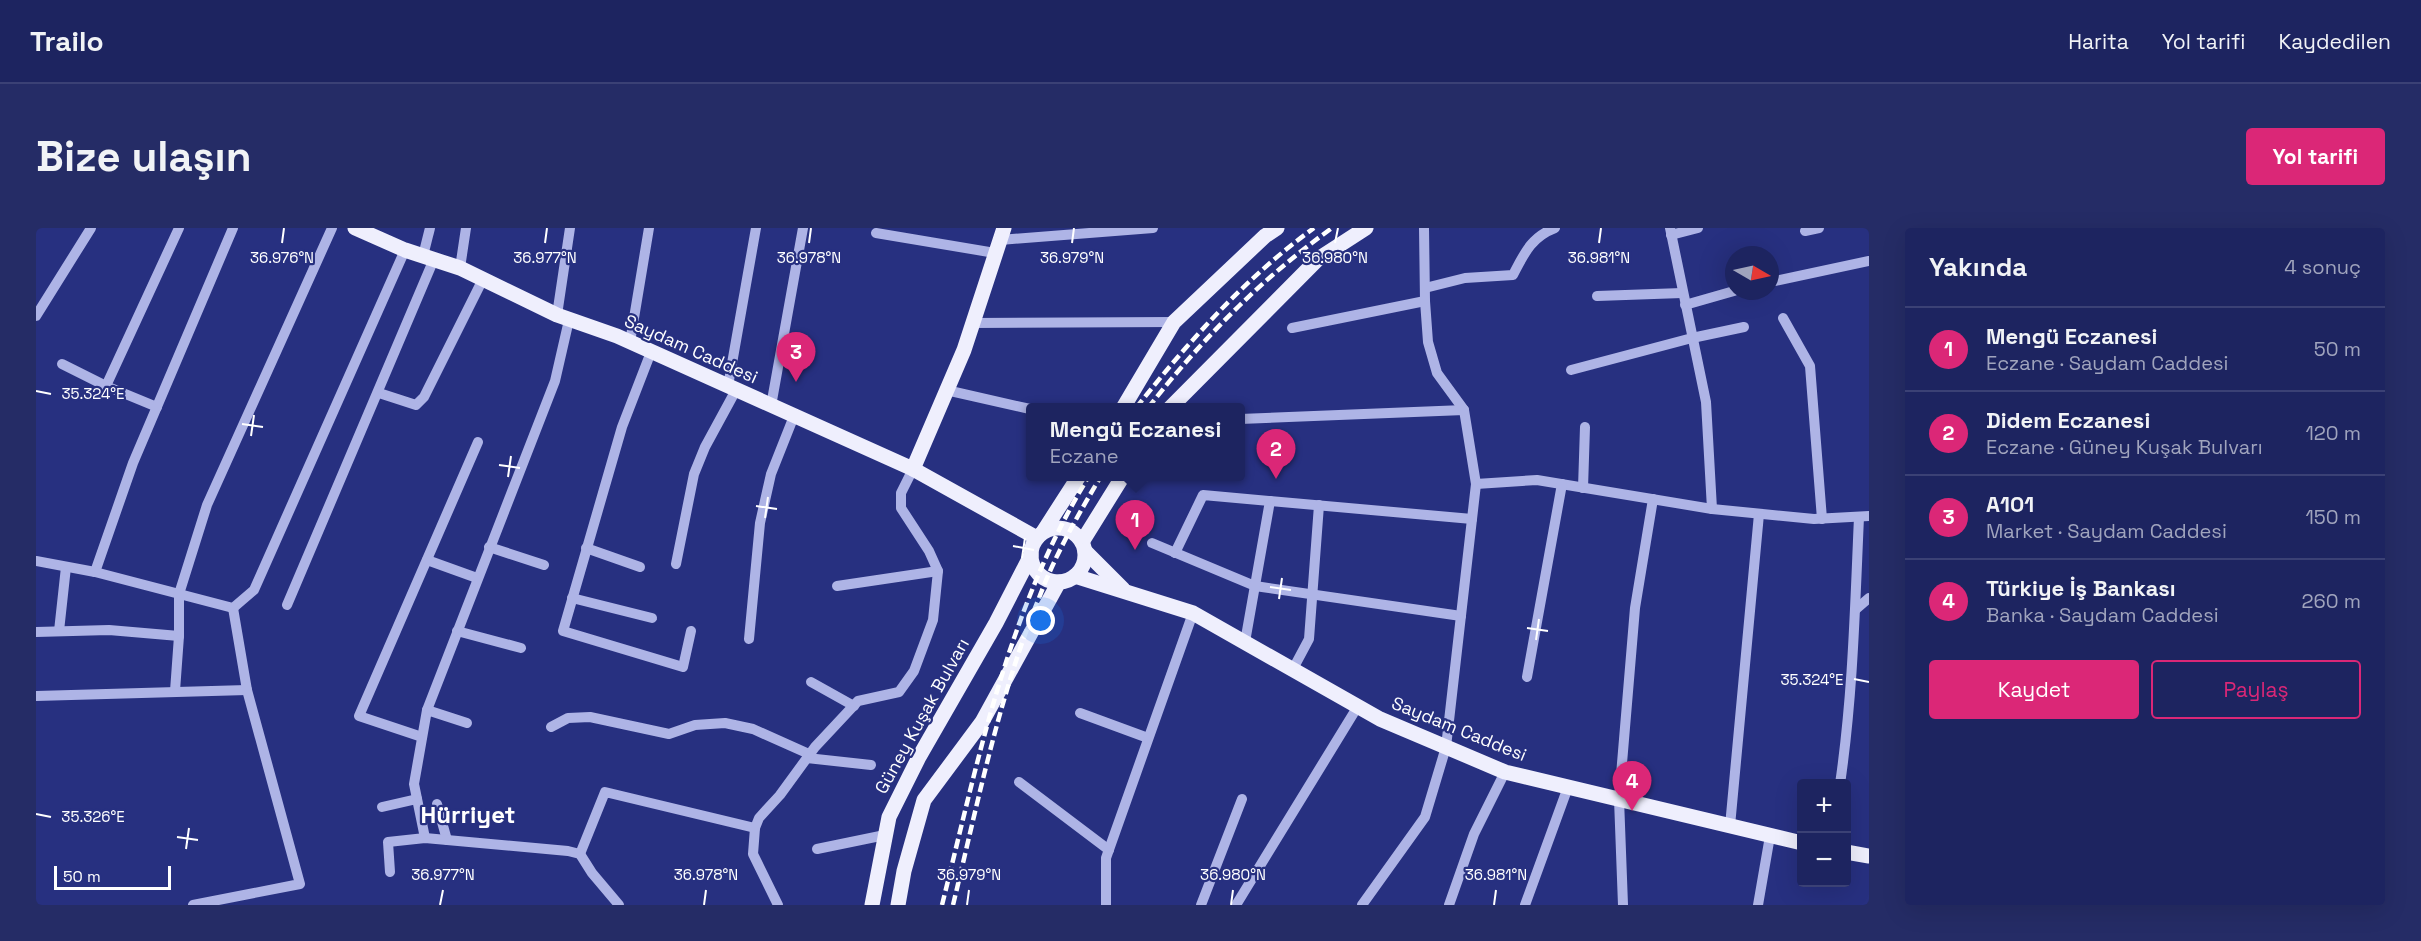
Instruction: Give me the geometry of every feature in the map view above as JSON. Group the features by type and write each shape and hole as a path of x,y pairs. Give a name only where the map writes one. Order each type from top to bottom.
{"main road":[{"name":"Saydam Caddesi","path":"355,228 405,250 460,268 563,318 630,342 913,469 1040,535"},
{"path":"1126,403 1174,322 1265,236 1277,228"},
{"path":"1175,403 1318,259 1366,228"},
{"path":"913,469 972,323 1000,241"},
{"path":"1076,481 1040,535 1031,555 1036,571 1050,581 1059,582 1075,576 1081,569 1084,547 1120,481"},
{"path":"1040,535 1051,528 1070,530 1125,591"},
{"name":"Güney Kuşak Bulvarı","path":"872,905 889,817 1031,555"},
{"name":"Saydam Caddesi","path":"1075,576 1194,613 1380,719 1505,772 1797,842"},
{"path":"898,905 904,871 924,800 982,722 1059,582"},
{"path":"1851,853 1869,856"}],"street":[{"path":"36,316 91,228"},
{"path":"106,387 179,228"},
{"path":"95,572 133,463 233,228"},
{"path":"175,691 179,594 207,505 332,228"},
{"path":"288,605 379,393 429,258 430,228"},
{"path":"460,268 466,228"},
{"path":"425,838 414,784 427,710 555,381 563,318 570,228"},
{"path":"630,342 649,228"},
{"path":"676,564 694,474 732,388 756,228"},
{"path":"771,406 803,228"},
{"path":"876,233 1000,241 1153,228"},
{"path":"1362,905 1425,817 1446,747 1476,484 1464,410 1437,373 1428,342 1424,228"},
{"path":"1425,288 1464,278 1513,275 1529,244 1542,232 1555,228"},
{"path":"1698,228 1671,231 1706,402 1712,509"},
{"path":"1805,231 1819,228"},
{"path":"233,608 254,590 405,250"},
{"path":"1779,280 1869,261"},
{"path":"379,393 416,405 424,397 483,279"},
{"path":"1597,296 1682,293"},
{"path":"1685,305 1725,294"},
{"path":"1292,328 1425,301"},
{"path":"1783,318 1810,366 1822,519"},
{"path":"972,323 1174,322"},
{"path":"1571,370 1692,338 1744,327"},
{"path":"651,352 622,427 563,631 683,667 691,631"},
{"path":"62,364 106,387 157,407"},
{"path":"946,390 1026,408"},
{"path":"1245,419 1464,410"},
{"path":"749,639 762,514 771,474 794,416"},
{"path":"1583,488 1585,427"},
{"path":"422,737 359,716 478,442"},
{"path":"778,905 753,854 755,828 759,818 780,795 808,756 858,701 899,692 914,671 933,620 938,571 929,551 901,508 901,493 913,469"},
{"path":"1476,484 1537,480 1712,509 1822,519 1864,516 1847,736 1841,779"},
{"path":"1527,677 1562,484"},
{"path":"1175,553 1203,495 1472,519"},
{"path":"1623,905 1619,799 1635,608 1653,499"},
{"path":"1245,642 1269,501"},
{"path":"1293,669 1309,639 1319,505"},
{"path":"1730,826 1759,514"},
{"path":"1152,543 1255,586 1461,616"},
{"path":"489,547 544,565"},
{"path":"586,548 640,567"},
{"path":"428,560 477,578"},
{"path":"36,561 95,572 233,608"},
{"path":"59,632 66,567"},
{"path":"837,586 938,571"},
{"path":"572,598 652,618"},
{"path":"1855,610 1869,598"},
{"path":"193,905 300,884 247,690 233,608"},
{"path":"1106,905 1106,858 1194,613"},
{"path":"36,632 110,630 179,636"},
{"path":"457,631 521,648"},
{"path":"811,682 854,706"},
{"path":"36,696 247,690"},
{"path":"1236,905 1358,706"},
{"path":"427,710 467,723"},
{"path":"1080,713 1148,738"},
{"path":"551,727 568,718 590,717 669,734 695,724 725,723 753,729 808,756 871,765"},
{"path":"1449,905 1474,834 1505,772"},
{"path":"1019,782 1109,850"},
{"path":"1525,905 1568,787"},
{"path":"580,854 605,792 755,828"},
{"path":"382,807 417,799"},
{"path":"1201,905 1242,799"},
{"path":"437,804 447,840"},
{"path":"817,849 885,835"},
{"path":"1758,905 1770,836"},
{"path":"390,872 388,842 425,838 568,850 580,854 592,873 619,905"}],"railway":[{"path":"1140,403 1197,335 1241,289 1314,228"},
{"path":"1152,403 1211,334 1234,311 1281,268 1332,228"},
{"path":"942,905 983,739 1017,631 1037,578 1061,526 1086,481"},
{"path":"953,905 990,750 1012,673 1045,582 1075,520 1098,481"}],"place":[{"name":"A101","path":"796,382"},
{"name":"Didem Eczanesi","path":"1276,479"},
{"name":"Mengü Eczanesi","path":"1135,550"},
{"name":"Türkiye İş Bankası","path":"1632,811"}],"district":[{"name":"Hürriyet","path":"468,815"}]}
